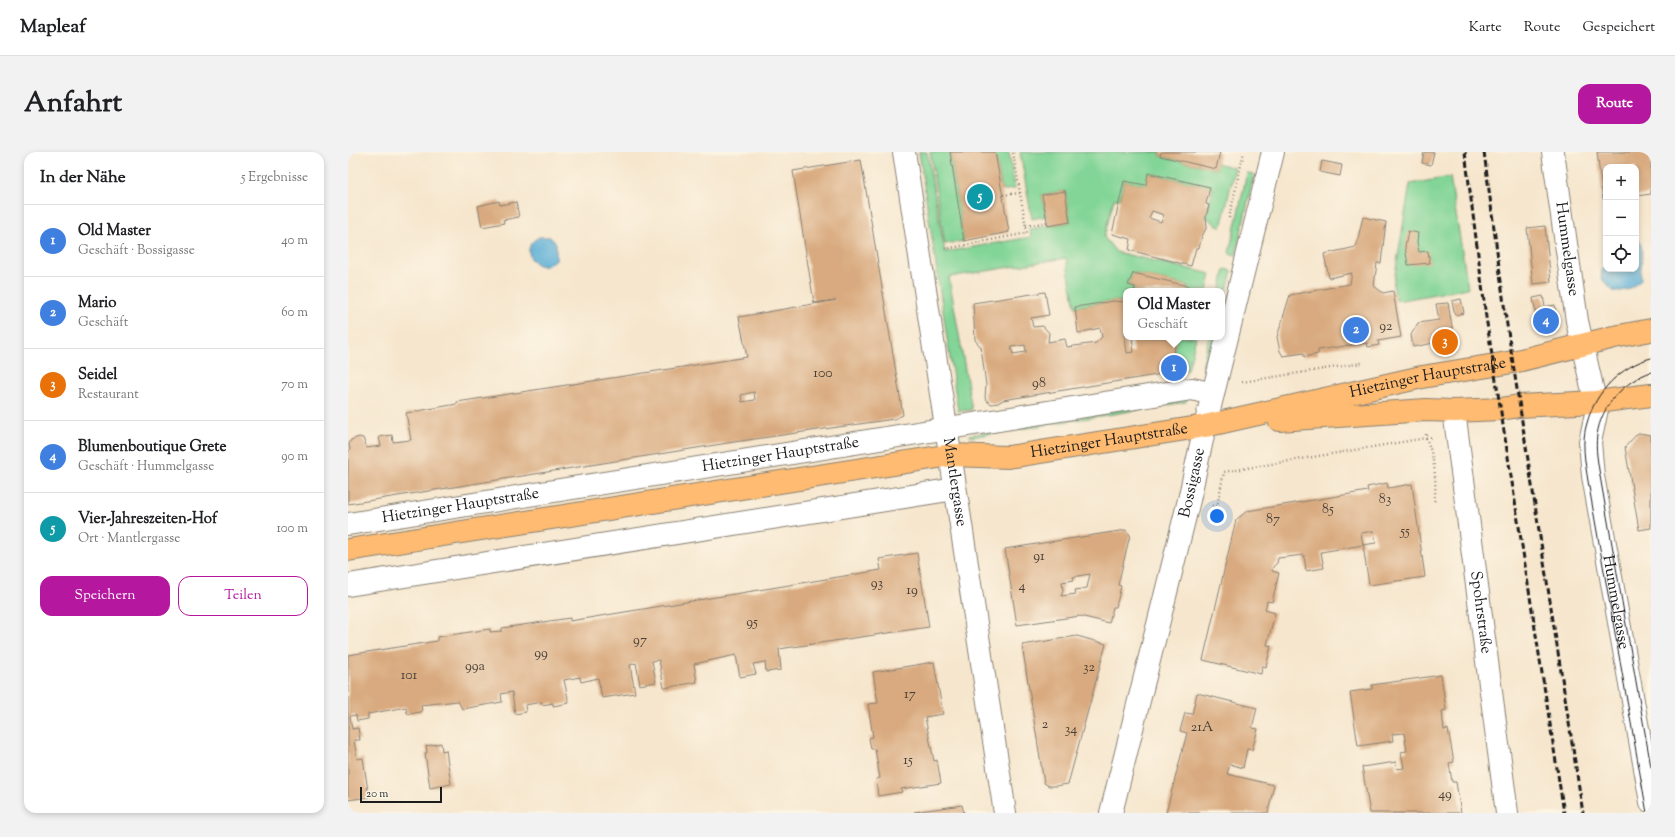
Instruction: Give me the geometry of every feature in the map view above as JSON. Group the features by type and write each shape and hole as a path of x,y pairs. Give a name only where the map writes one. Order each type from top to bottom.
{"main road":[{"name":"Hietzinger Hauptstraße","path":"348,550 951,455 1008,457 1205,426 1422,377 1513,362 1614,336 1651,330"},
{"name":"Hietzinger Hauptstraße","path":"1205,426 1426,410 1454,411 1596,402 1649,396"}],"street":[{"name":"Mantlergasse","path":"904,152 1005,813"},
{"name":"Bossigasse","path":"1110,813 1189,500 1205,426 1273,152"},
{"name":"Hummelgasse","path":"1553,152 1576,313 1597,409 1590,442 1593,476 1648,767 1651,802"},
{"name":"Hietzinger Hauptstraße","path":"348,524 1192,389 1213,394"},
{"name":"Spohrstraße","path":"1454,411 1507,813"},
{"path":"348,585 955,489"}],"path":[{"path":"942,250 1027,233 1013,152"},
{"path":"1003,195 1020,193"},
{"path":"1026,226 1047,222"},
{"path":"1208,505 1217,506 1224,472 1426,438 1430,448 1436,487 1434,504"}],"green space":[{"path":"919,152 927,152 945,252 1031,237 1030,229 1070,222 1065,191 1042,195 1046,216 1032,219 1020,152 1161,152 1160,156 1216,169 1217,163 1235,168 1221,228 1206,217 1213,188 1149,173 1146,185 1124,181 1120,199 1114,199 1104,237 1116,252 1211,274 1208,288 1188,288 1188,286 1133,273 1128,285 1135,288 1123,288 1123,302 1114,301 1075,307 1066,258 949,277 972,410 958,411"},
{"path":"930,152 950,152 964,241 945,244"},
{"path":"995,152 1009,152 1015,188 1002,191"},
{"path":"1247,173 1254,174 1236,255 1229,253"},
{"path":"1450,177 1468,288 1397,301 1393,286 1410,184"},
{"path":"1225,269 1232,271 1225,298 1225,288 1221,288"},
{"path":"1176,340 1195,340 1188,370 1181,371 1177,359 1172,359"},
{"path":"1208,340 1214,340 1208,368 1202,366"},
{"path":"1187,398 1186,402 972,437 969,435"}],"water":[{"path":"539,237 550,237 556,243 556,260 546,266 540,266 534,262 529,253 531,243"},
{"path":"1639,241 1642,252 1641,280 1635,286 1621,291 1613,291 1601,278 1603,269 1603,272 1639,272"}],"building":[{"path":"950,152 995,152 1009,232 964,241"},
{"path":"1161,152 1220,152 1216,169 1160,156"},
{"path":"1424,152 1434,152 1431,165 1422,163"},
{"path":"1597,152 1651,152 1651,194 1639,196 1639,164 1603,164 1603,199"},
{"path":"861,160 903,415 894,419 734,442 348,504 348,451 350,450 349,444 351,440 359,437 363,438 367,448 381,446 379,437 392,435 393,442 411,440 406,413 457,404 457,402 747,357 739,317 836,300 814,303 793,171","holes":["754,392 755,400 742,402 741,395"]},
{"path":"1322,161 1342,165 1340,176 1320,172"},
{"path":"1148,173 1210,187 1206,204 1209,205 1206,217 1207,227 1202,236 1199,248 1196,248 1191,266 1129,250 1131,239 1112,234 1124,181 1146,185","holes":["1152,211 1164,215 1161,222 1149,218"]},
{"path":"1065,191 1070,222 1048,226 1042,195"},
{"path":"499,201 500,205 516,202 519,217 503,220 504,223 482,227 478,206"},
{"path":"1363,217 1386,222 1381,263 1377,263 1374,286 1383,293 1393,291 1401,337 1378,341 1379,345 1368,347 1367,343 1318,350 1318,354 1304,357 1304,353 1283,356 1280,351 1277,337 1290,295 1350,284 1352,273 1329,278 1324,254 1356,247"},
{"path":"1545,226 1551,282 1533,284 1527,228"},
{"path":"1408,231 1418,233 1417,242 1419,252 1428,251 1430,263 1408,265 1405,247"},
{"path":"1133,273 1188,286 1188,288 1135,288 1128,285"},
{"path":"1045,292 1049,315 1031,318 1033,327 1043,326 1049,333 1048,342 1065,339 1067,347 1096,343 1102,337 1100,328 1078,333 1075,307 1114,301 1123,302 1123,340 1125,340 1127,353 1134,352 1132,340 1176,340 1172,359 1177,359 1181,371 1003,400 992,404 985,398 986,385 981,347 975,340 973,303","holes":["1025,345 1026,352 1013,354 1011,347"]},
{"path":"1543,296 1545,307 1555,305 1556,312 1553,312 1557,330 1540,333 1533,298"},
{"path":"1461,299 1464,313 1455,315 1452,301"},
{"path":"1448,303 1454,338 1458,338 1459,344 1435,347 1434,343 1413,347 1411,335 1418,323 1439,320 1436,304"},
{"path":"1638,433 1651,435 1651,528 1639,530 1625,447"},
{"path":"1387,483 1388,488 1412,484 1425,577 1369,585 1363,545 1321,552 1324,568 1306,571 1304,555 1278,558 1272,571 1279,573 1272,602 1267,601 1265,610 1275,613 1267,645 1271,646 1266,667 1262,666 1261,674 1203,660 1236,520 1247,511 1368,491 1367,487","holes":["1374,531 1376,543 1363,545 1361,533"]},
{"path":"1126,530 1130,535 1118,585 1121,586 1116,607 1113,607 1109,623 1080,616 1017,625 1005,549","holes":["1090,574 1087,588 1075,590 1076,594 1061,596 1063,591 1062,582 1074,580 1073,577"]},
{"path":"917,553 929,627 779,649 781,670 766,672 765,662 753,664 756,674 740,677 736,655 694,664 697,682 664,688 659,660 652,661 656,682 640,685 636,663 630,665 635,693 602,698 598,678 581,682 580,677 564,680 569,703 553,706 553,703 542,705 542,702 525,705 526,712 515,714 512,692 501,694 502,702 462,709 458,701 421,705 422,710 420,712 409,714 407,713 406,707 368,714 368,719 357,721 356,715 350,716 352,729 358,728 360,740 354,740 357,759 363,758 369,797 348,800 348,655 437,641 437,637 490,629 490,632 502,631 502,628 570,618 570,621 881,570 879,559"},
{"path":"1077,636 1106,644 1068,784 1049,786 1044,783 1022,645"},
{"path":"934,662 943,714 925,717 934,761 937,760 941,783 901,789 902,792 878,796 876,779 880,778 875,749 871,749 869,738 873,737 868,704 878,703 873,672"},
{"path":"1441,675 1446,710 1442,711 1444,730 1448,729 1454,762 1449,763 1452,782 1456,782 1461,813 1370,813 1362,767 1396,762 1397,769 1404,768 1401,752 1407,751 1404,733 1392,734 1393,741 1358,746 1350,692 1372,689 1372,685"},
{"path":"1197,693 1257,708 1252,728 1258,729 1252,750 1247,749 1243,768 1230,764 1227,774 1274,785 1268,813 1166,813 1187,733 1180,731 1185,713 1192,714"},
{"path":"441,743 442,751 446,750 451,784 430,788 425,753 427,753 426,746"},
{"path":"962,805 964,813 914,812"}],"tram line":[{"path":"1647,813 1588,481 1584,437 1591,412 1603,391 1629,367 1651,358"},
{"path":"1651,372 1641,376 1623,388 1615,396 1603,414 1599,424 1596,445 1600,476 1651,767"}],"railway":[{"path":"1465,152 1486,317 1564,813"},
{"path":"1484,152 1505,312 1583,813"}],"place":[{"name":"Vier-Jahreszeiten-Hof","path":"980,197"},
{"name":"Blumenboutique Grete","path":"1546,321"},
{"name":"Mario","path":"1356,330"},
{"name":"Seidel","path":"1445,342"},
{"name":"Old Master","path":"1174,368"}]}
